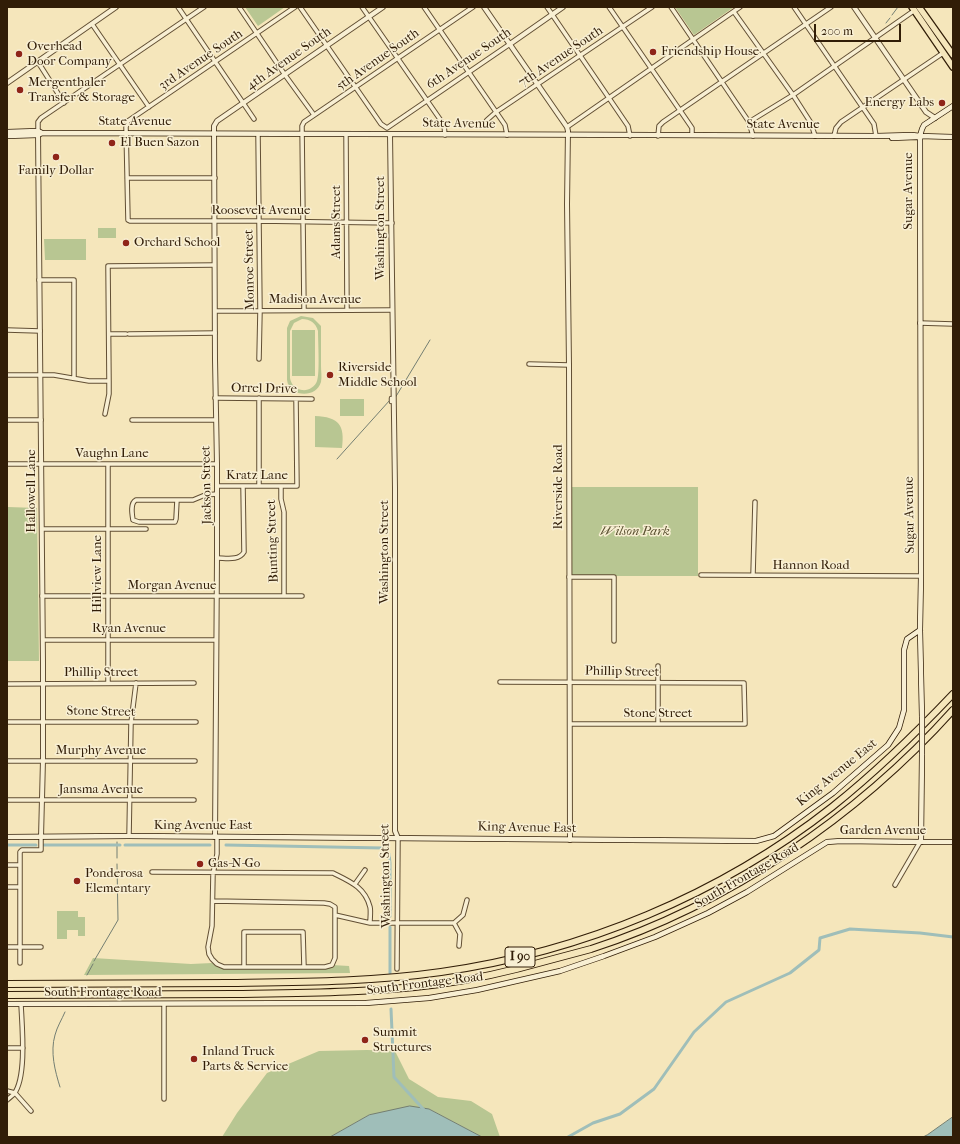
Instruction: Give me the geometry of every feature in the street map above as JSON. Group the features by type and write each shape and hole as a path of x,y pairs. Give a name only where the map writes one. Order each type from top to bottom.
{"highway":[{"name":"I 90","path":"7,984 351,981 440,972 481,966 558,946 620,926 658,910 730,875 799,831 863,782 895,753 953,694"},
{"name":"I 90","path":"7,995 350,992 390,989 441,984 483,977 590,949 663,921 736,885 773,862 806,840 870,790 903,762 953,710"}],"main road":[{"path":"916,8 953,67"},
{"path":"916,8 953,55"},
{"path":"920,136 922,128 953,106"},
{"name":"State Avenue","path":"7,132 303,133 390,135 876,136 900,138 920,136 953,137"},
{"name":"State Avenue","path":"7,136 39,133"},
{"name":"Sugar Avenue","path":"920,136 921,842"},
{"name":"King Avenue East","path":"7,837 129,836 756,840 774,836 834,793 888,746 899,728 904,710 904,650 907,639 920,630"},
{"name":"Garden Avenue","path":"814,849 827,842 841,841 921,842"},
{"name":"South Frontage Road","path":"7,1004 366,1003 429,998 477,990 519,981 575,966 655,937 708,913 747,892 814,849"}],"street":[{"path":"7,83 116,7"},
{"path":"178,7 254,119"},
{"path":"39,133 38,122 41,118 204,7"},
{"path":"239,7 314,115"},
{"name":"3rd Avenue South","path":"126,133 128,121 295,7"},
{"path":"300,7 356,88"},
{"path":"362,7 444,125 445,134"},
{"name":"4th Avenue South","path":"214,133 216,122 383,7"},
{"path":"424,7 505,125 507,135"},
{"name":"5th Avenue South","path":"303,133 302,126 304,122 473,7"},
{"name":"Riverside Road","path":"484,7 539,84 567,127 569,135 567,204 569,365 570,840"},
{"path":"547,7 610,98 628,126 630,136"},
{"name":"6th Avenue South","path":"356,88 381,124 387,128 563,7"},
{"path":"609,7 692,128 692,136"},
{"name":"7th Avenue South","path":"484,126 487,120 496,112 652,7"},
{"path":"671,7 749,122 753,136"},
{"path":"567,127 740,7"},
{"path":"794,7 863,108 875,127 876,136"},
{"path":"658,136 660,124 831,7"},
{"path":"854,7 926,112 928,123"},
{"path":"749,122 793,95 916,8"},
{"path":"734,12 793,95 811,123 815,136"},
{"path":"92,24 149,107"},
{"path":"834,136 838,125 943,53"},
{"path":"38,62 64,103"},
{"path":"926,112 935,118"},
{"name":"Hallowell Lane","path":"20,865 20,852 22,850 41,850 43,640 39,133"},
{"path":"126,133 127,178 215,178"},
{"name":"Jackson Street","path":"214,133 215,398 218,558 216,596 217,854 213,874 212,926 208,947 209,954 217,964 224,967 244,967"},
{"path":"303,133 304,310"},
{"name":"Monroe Street","path":"258,134 260,311 259,359"},
{"name":"Adams Street","path":"346,134 347,310"},
{"name":"Washington Street","path":"390,135 395,488 395,832 398,838 397,970"},
{"name":"Roosevelt Avenue","path":"127,178 128,219 130,221 303,221 392,223"},
{"path":"105,414 109,394 108,266 214,265"},
{"path":"39,280 74,280 74,378"},
{"name":"Madison Avenue","path":"215,311 392,310"},
{"path":"920,323 953,324"},
{"path":"7,330 40,331"},
{"path":"109,334 215,333"},
{"path":"529,364 569,365"},
{"path":"7,375 54,375 89,381 109,381"},
{"name":"Orrel Drive","path":"215,398 312,399"},
{"path":"259,398 259,486"},
{"name":"Kratz Lane","path":"217,486 297,486 296,399"},
{"path":"7,420 41,420"},
{"path":"132,420 216,420"},
{"name":"Vaughn Lane","path":"7,464 217,464"},
{"name":"Hillview Lane","path":"108,464 108,683"},
{"path":"218,558 238,558 242,556 244,552 243,486"},
{"name":"Bunting Street","path":"281,486 281,499 284,512 284,596"},
{"path":"177,500 175,522 139,522 133,520 132,503 135,500 177,500 196,500 205,495 217,494"},
{"path":"753,576 755,502"},
{"path":"42,529 146,529"},
{"name":"Hannon Road","path":"701,575 921,576"},
{"path":"569,577 614,577 614,641"},
{"name":"Morgan Avenue","path":"42,596 302,596"},
{"name":"Ryan Avenue","path":"43,640 216,640"},
{"path":"658,666 658,724"},
{"name":"Phillip Street","path":"500,682 744,683 745,724"},
{"path":"129,836 131,723 136,683"},
{"name":"Phillip Street","path":"7,684 194,683"},
{"name":"Stone Street","path":"7,722 196,722"},
{"name":"Stone Street","path":"570,724 745,724"},
{"name":"Murphy Avenue","path":"7,761 195,761"},
{"name":"Jansma Avenue","path":"7,800 194,800"},
{"path":"895,886 919,842 921,842"},
{"name":"Garden Avenue","path":"921,842 953,842"},
{"path":"7,865 20,865 20,963"},
{"path":"355,884 365,870"},
{"path":"152,872 213,874 334,872 355,884 364,894 370,907 370,923"},
{"path":"7,887 20,887"},
{"path":"335,915 370,923 454,922 463,915 467,900"},
{"path":"213,901 330,904 335,908 335,958 332,965 325,967 304,967 244,967 244,932 303,932 304,967"},
{"path":"454,922 460,934 459,946"},
{"path":"7,947 41,947"},
{"path":"7,1100 14,1093 21,1073 23,1048 21,1004"},
{"path":"164,1004 164,1099"},
{"path":"7,1048 23,1048"},
{"path":"7,1091 14,1093 31,1111"}],"green space":[{"path":"245,7 285,7 258,26"},
{"path":"675,7 734,7 694,35"},
{"path":"98,228 116,228 116,238 98,238"},
{"path":"44,239 86,239 86,260 45,260"},
{"path":"301,316 313,318 321,326 321,382 314,391 309,393 297,393 292,390 287,380 287,328 290,321","holes":["305,319 314,324 318,331 319,365 317,381 315,385 307,390 295,387 290,378 290,331 294,323"]},
{"path":"292,330 315,330 315,376 292,376"},
{"path":"340,399 364,399 364,416 340,416"},
{"path":"315,416 330,418 339,424 343,440 342,448 315,447"},
{"name":"Wilson Park","path":"572,487 698,487 698,576 571,576"},
{"path":"7,492 8,507 37,508 39,661 7,661"},
{"path":"57,911 78,911 78,917 85,917 85,936 78,936 78,930 67,930 67,939 57,939"},
{"path":"93,958 191,964 212,963 224,967 319,969 332,965 349,966 350,973 84,975"},
{"path":"319,1051 395,1051 409,1079 438,1097 471,1101 492,1114 500,1137 482,1137 429,1109 369,1115 330,1137 222,1137 237,1113 267,1073"}],"water":[{"path":"410,1106 429,1109 482,1137 330,1137 369,1115"},
{"path":"953,1117 953,1137 923,1137 927,1135"}],"waterway":[{"path":"892,15 898,7"},
{"path":"886,23 890,18"},
{"path":"395,398 430,340"},
{"path":"337,459 390,400"},
{"path":"117,842 117,858"},
{"path":"7,845 36,845"},
{"path":"44,845 120,845"},
{"path":"125,845 210,845"},
{"path":"226,845 383,848 389,854 390,863 390,916"},
{"path":"94,961 118,920 117,864"},
{"path":"390,927 390,973"},
{"path":"568,1137 593,1123 620,1114 654,1089 694,1032 726,1002 790,973 819,950 820,938 850,929 920,933 953,937"},
{"path":"87,975 93,964"},
{"path":"391,1009 394,1077 425,1111"},
{"path":"60,1087 55,1068 53,1048 56,1032 65,1012"}],"place":[{"name":"Friendship House","path":"653,52"},
{"name":"Overhead Door Company","path":"19,54"},
{"name":"Mergenthaler Transfer & Storage","path":"20,90"},
{"name":"Energy Labs","path":"942,103"},
{"name":"El Buen Sazon","path":"112,143"},
{"name":"Family Dollar","path":"56,157"},
{"name":"Orchard School","path":"126,243"},
{"name":"Riverside Middle School","path":"330,375"},
{"name":"Gas-N-Go","path":"200,864"},
{"name":"Ponderosa Elementary","path":"77,881"},
{"name":"Summit Structures","path":"365,1040"},
{"name":"Inland Truck Parts & Service","path":"194,1059"}]}
